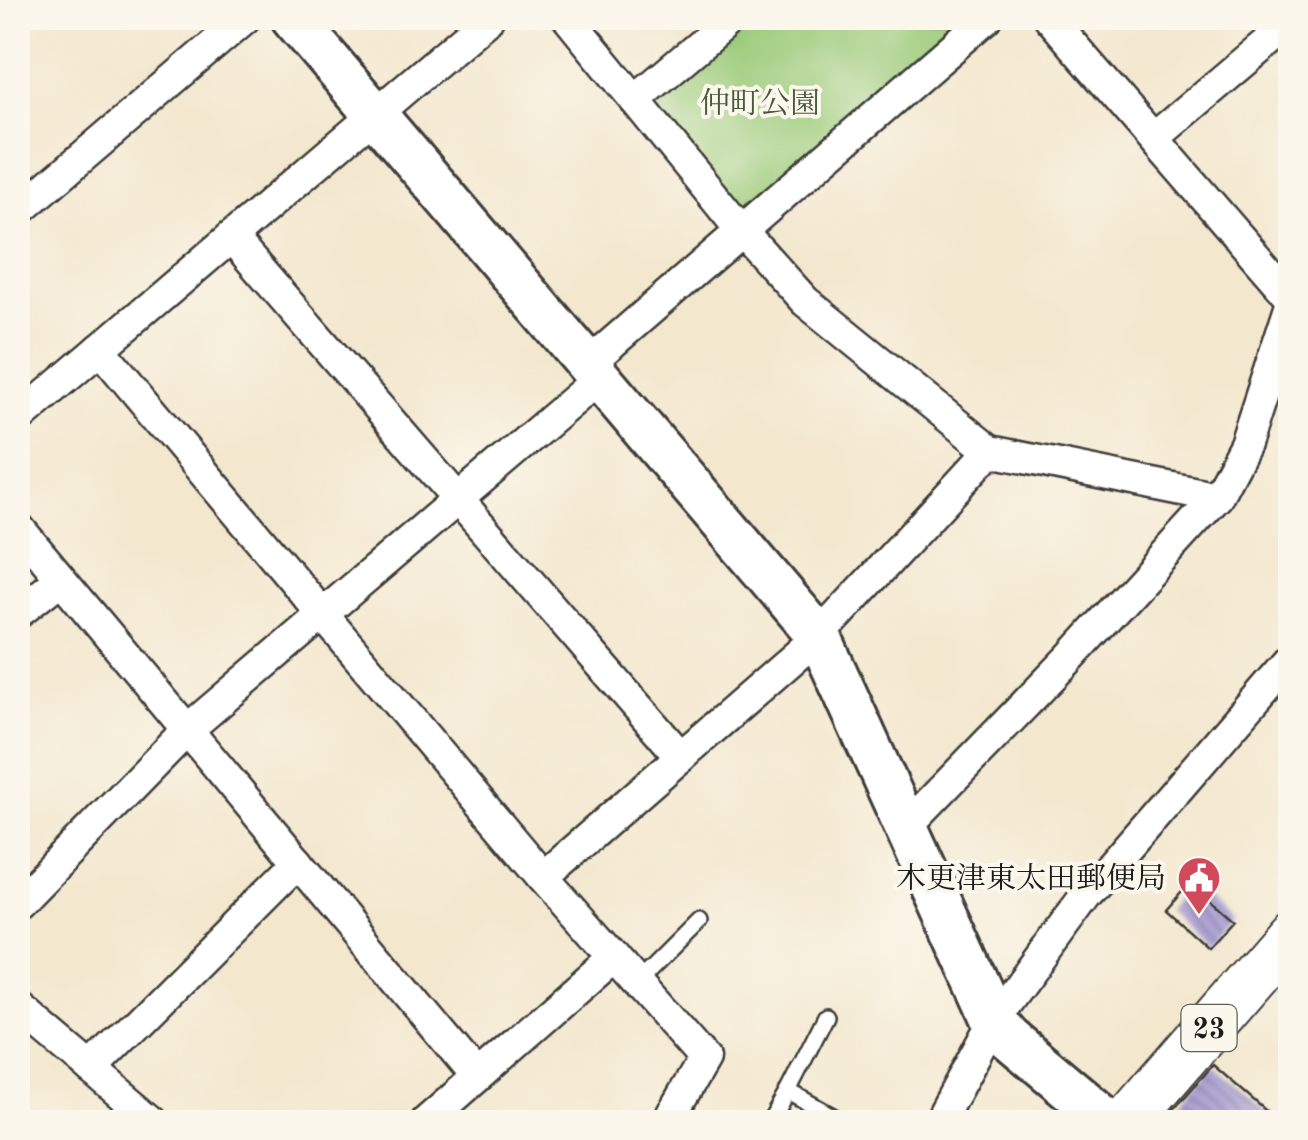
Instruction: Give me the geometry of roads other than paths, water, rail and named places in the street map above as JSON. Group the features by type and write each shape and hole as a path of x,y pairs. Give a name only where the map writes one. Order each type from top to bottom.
{"main road":[{"name":"23","path":"1128,1122 1290,934"}],"street":[{"path":"18,212 245,18"},
{"path":"293,18 819,636 994,1020 1009,1038 1109,1122"},
{"path":"18,419 488,18"},
{"path":"568,18 740,229 805,301 990,451 1217,497"},
{"path":"635,100 732,18"},
{"path":"18,902 187,730 458,499 740,229 987,18"},
{"path":"905,828 1068,660 1217,497 1245,444 1288,291 1049,18"},
{"path":"1154,138 1290,24"},
{"path":"232,236 680,757"},
{"path":"100,348 543,877 704,1060 668,1122"},
{"path":"543,877 819,636 990,451"},
{"path":"18,527 477,1078"},
{"path":"18,613 61,579"},
{"path":"940,1122 994,1020 1086,895 1290,659"},
{"path":"91,1070 298,862"},
{"path":"426,1122 614,957"},
{"path":"18,1008 154,1122"}],"lane":[{"path":"637,983 699,921"},
{"path":"770,1122 826,1016"},
{"path":"788,1091 843,1122"}],"place":[{"name":"木更津東太田郵便局","path":"1199,916"}],"park label":[{"name":"仲町公園","path":"760,103"}]}
